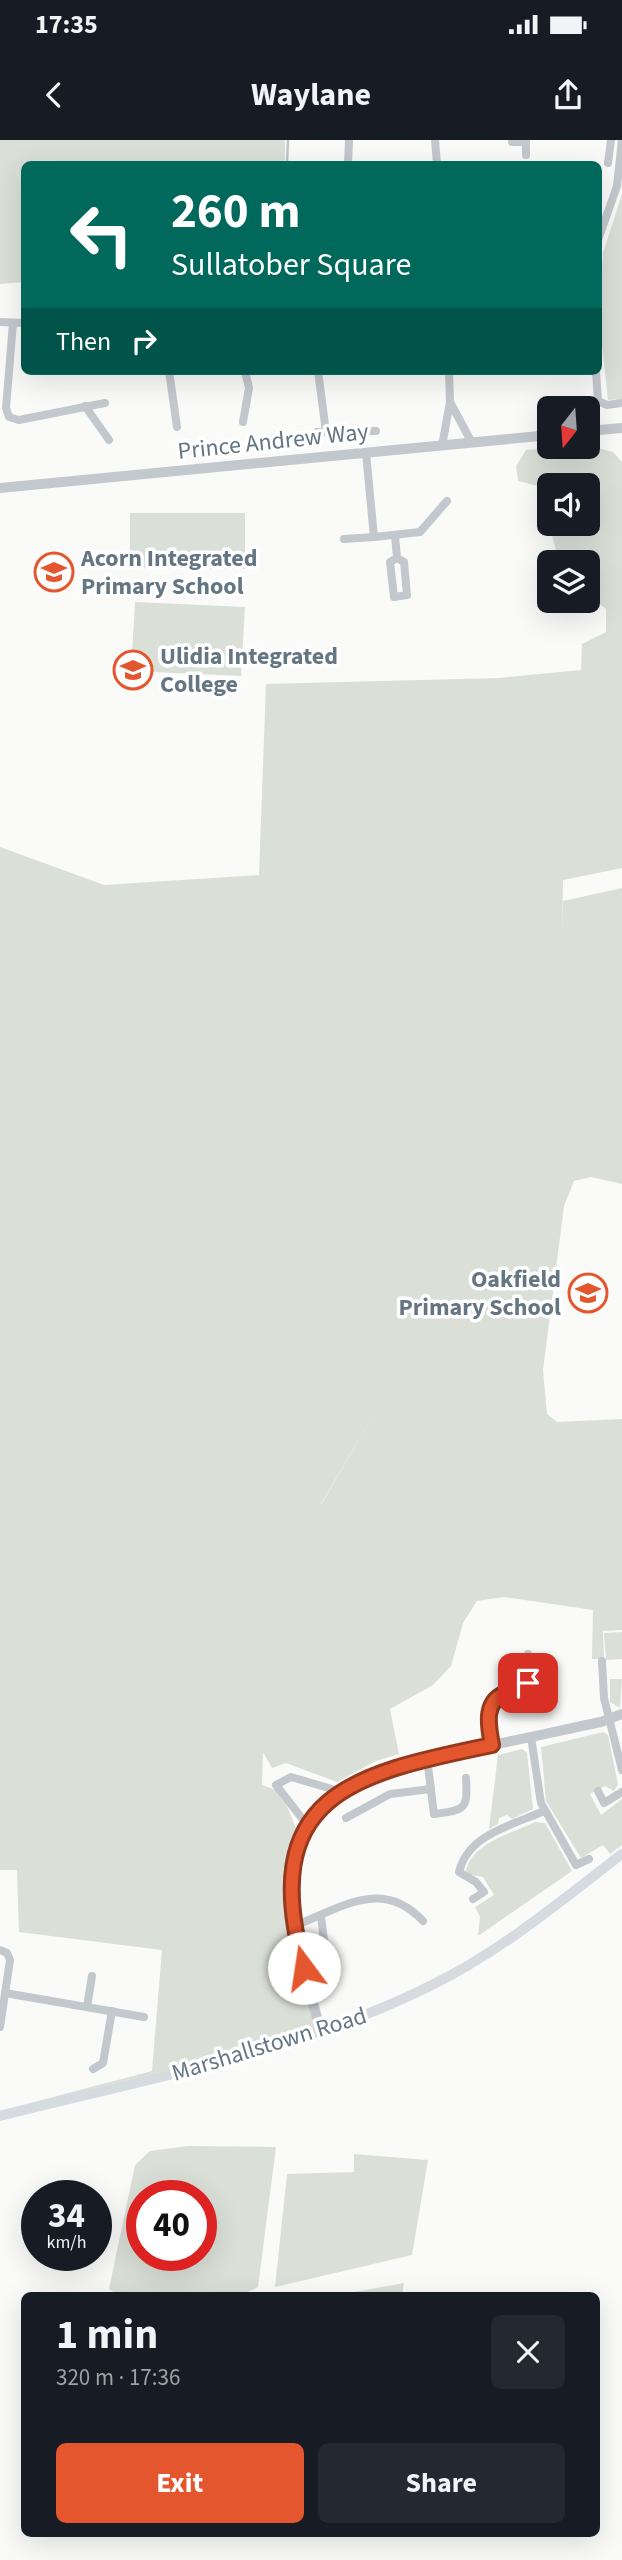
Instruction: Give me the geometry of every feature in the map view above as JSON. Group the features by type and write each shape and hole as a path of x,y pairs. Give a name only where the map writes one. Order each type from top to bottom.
{"main road":[{"name":"Marshallstown Road","path":"0,2116 321,2033 409,1996 469,1964 539,1918 622,1854"}],"street":[{"path":"348,161 349,140"},
{"path":"435,140 437,161"},
{"path":"608,163 611,140"},
{"path":"602,229 617,186 622,140"},
{"path":"512,142 526,141 526,155"},
{"path":"0,322 21,323"},
{"path":"13,323 6,408 9,417 19,420 105,402"},
{"path":"170,375 177,427"},
{"path":"243,422 249,389 246,375"},
{"path":"318,375 321,432 376,431"},
{"path":"442,446 450,402 449,375"},
{"path":"596,375 596,396 602,404 622,403"},
{"path":"450,402 472,443"},
{"path":"85,406 109,440"},
{"path":"600,430 622,428"},
{"name":"Prince Andrew Way","path":"0,488 537,436"},
{"path":"366,453 374,537"},
{"path":"344,539 420,532 447,501"},
{"path":"394,536 397,558"},
{"path":"492,1745 488,1724 489,1711 498,1697 527,1686 528,1654"},
{"path":"602,1661 610,1719 622,1770"},
{"path":"321,2033 294,1926 291,1873 294,1856 318,1811 369,1776 426,1758 531,1737 622,1714"},
{"path":"531,1737 544,1811 576,1866 589,1859"},
{"path":"426,1758 435,1814 457,1811 466,1804 466,1778"},
{"path":"308,1826 276,1786 291,1777 342,1792"},
{"path":"346,1818 378,1798 431,1789"},
{"path":"598,1791 604,1803 622,1793"},
{"path":"473,1899 484,1892 476,1882 458,1871 471,1848 489,1835 544,1811"},
{"path":"294,1926 366,1899 382,1896 403,1903 423,1921"},
{"path":"321,1916 326,1957"},
{"path":"312,1948 324,1945"},
{"path":"0,1950 9,1958 0,2027"},
{"path":"87,2007 92,1976"},
{"path":"5,1993 144,2017"},
{"path":"93,2068 103,2063 112,2011"}],"shaded area":[{"path":"0,140 285,140 285,161 21,161 21,282 0,284"},
{"path":"622,194 622,399 608,400 602,345 603,253"},
{"path":"600,448 613,452 622,462 622,868 563,880 562,934 563,901 622,888 622,1184 591,1177 574,1181 564,1206 543,1370 547,1414 557,1422 622,1419 622,1630 603,1631 604,1659 592,1659 593,1610 504,1597 477,1601 463,1623 451,1666 433,1685 390,1709 399,1754 376,1761 337,1782 286,1763 272,1768 263,1752 262,1785 281,1792 301,1840 290,1880 304,1968 321,2033 0,2111 152,2071 162,1950 19,1932 17,1870 0,1870 0,847 104,885 259,875 266,684 499,678 581,670 582,644 606,632 606,609 600,604 600,550 556,550 552,536 600,536 600,473 537,473 537,486 518,481 516,466 526,450 537,449 537,459 600,459"},
{"path":"130,513 245,513 245,569 130,568"},
{"path":"135,602 245,607 241,676 131,671"},
{"path":"622,1632 622,1659 606,1660 604,1633"},
{"path":"610,1679 622,1679 620,1708 610,1702"},
{"path":"603,1732 608,1735 618,1784 614,1791 605,1786 590,1794 601,1815 622,1799 622,1845 610,1854 603,1845 581,1858 546,1801 541,1747"},
{"path":"522,1749 527,1753 533,1809 512,1819 507,1815 499,1818 498,1824 489,1829 498,1755"},
{"path":"535,1822 545,1823 572,1871 478,1936 480,1917 475,1907 494,1895 483,1877 466,1874 468,1864 482,1847"},
{"path":"188,2146 276,2147 258,2287 248,2292 114,2292 109,2289 126,2208 126,2271 217,2271 217,2180 132,2180 135,2165 150,2151"},
{"path":"354,2154 428,2160 412,2255 275,2287 287,2174 354,2172"},
{"path":"404,2283 403,2292 355,2292"}],"waterway":[{"path":"287,161 288,140"}],"place":[{"name":"Acorn Integrated Primary School","path":"54,572"},
{"name":"Ulidia Integrated College","path":"133,670"},
{"name":"Oakfield Primary School","path":"588,1293"}],"route":[{"path":"304,1968 294,1926 290,1880 294,1856 318,1811 331,1799 369,1776 426,1758 492,1745 487,1722 492,1705 501,1695 526,1688 528,1683"}]}
